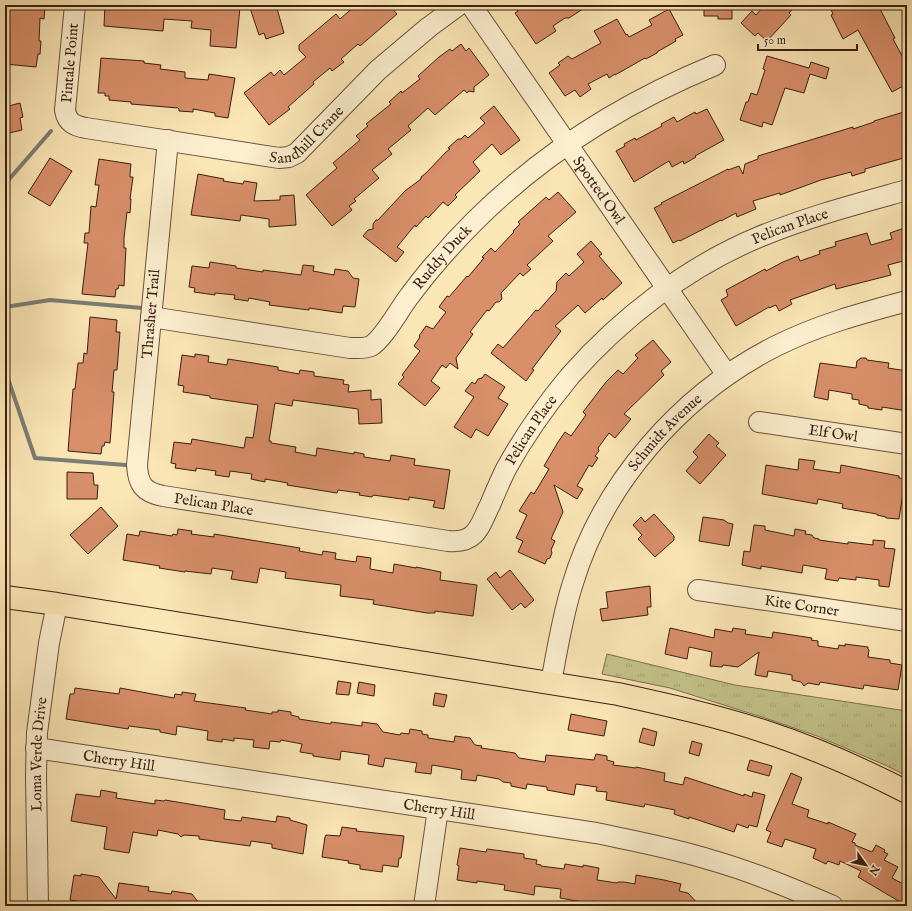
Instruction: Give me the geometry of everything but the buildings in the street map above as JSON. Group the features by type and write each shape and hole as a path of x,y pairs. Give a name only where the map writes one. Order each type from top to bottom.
{"main road":[{"path":"5,597 57,604 618,694 767,732 842,761 907,792"}],"street":[{"name":"Pintale Point","path":"68,120 66,106 75,5"},
{"name":"Sandhill Crane","path":"68,120 79,127 279,158 293,155 305,146 336,111 378,70 429,27 459,5"},
{"name":"Spotted Owl","path":"471,5 566,145 727,375"},
{"name":"Ruddy Duck","path":"151,317 350,348 370,346 381,336 436,262 483,213 519,181 566,145 613,114 676,81 716,65"},
{"name":"Thrasher Trail","path":"143,487 139,481 137,465 168,140"},
{"name":"Pelican Place","path":"143,487 152,493 163,496 448,541 462,541 474,534 478,529 498,484 521,443 539,416 570,376 618,328 667,289 715,259 760,236 800,221 907,190"},
{"name":"Schmidt Avenue","path":"551,683 561,629 572,585 591,536 608,506 637,462 668,425 709,388 727,375 775,346 833,322 907,301"},
{"name":"Elf Owl","path":"759,422 907,444"},
{"name":"Kite Corner","path":"698,590 907,621"},
{"name":"Loma Verde Drive","path":"38,906 36,748 38,716 49,643 57,604"},
{"name":"Cherry Hill","path":"36,748 596,833 669,848 711,860 762,876 833,906"},
{"path":"424,906 438,809"}],"green space":[{"path":"607,654 735,685 907,711 907,776 817,736 768,719 670,688 602,674"}],"waterway":[{"path":"5,184 51,131"},
{"path":"5,307 50,300 142,308"},
{"path":"5,370 35,458 126,465"}]}
